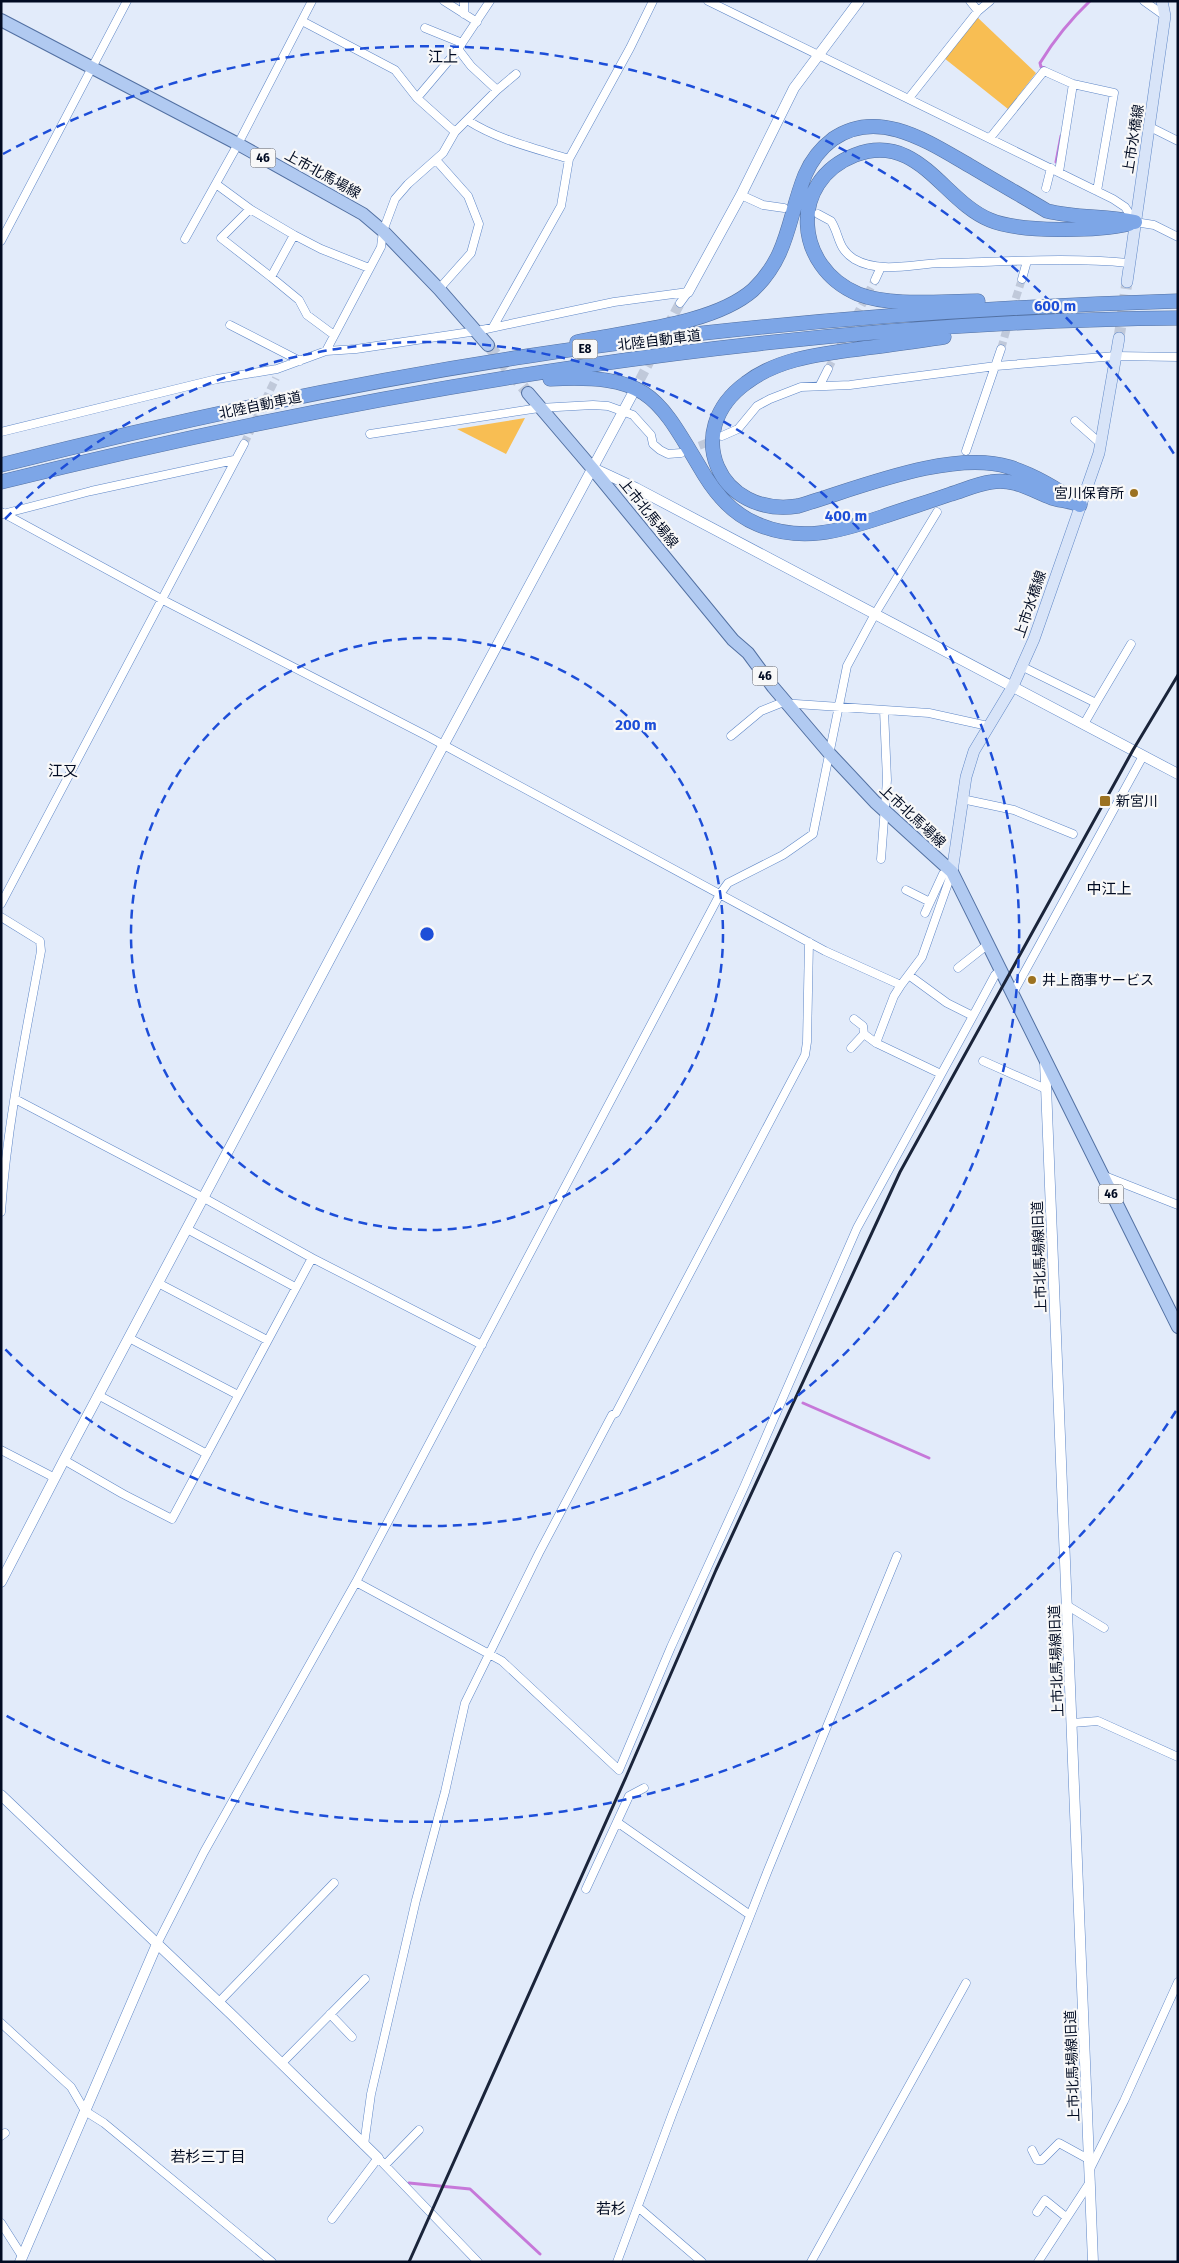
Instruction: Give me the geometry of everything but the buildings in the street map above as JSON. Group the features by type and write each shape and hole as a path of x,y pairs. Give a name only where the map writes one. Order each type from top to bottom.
{"highway":[{"path":"445,370 691,319 738,301 765,277 782,249 805,174 811,162 830,141 839,135 861,127 886,127 916,136 1047,211 1067,216 1116,218 1135,222"},
{"path":"1135,222 1110,228 1057,228 1014,226 991,220 963,204 920,164 895,152 882,151 857,154 833,168 816,188 810,201 807,217 809,241 826,273 846,288 876,299 932,302 1142,298 1178,300"},
{"name":"北陸自動車道","path":"1,465 93,442 277,401 530,356 800,324 994,308 1178,300"},
{"name":"北陸自動車道","path":"1,482 182,439 453,386 706,351 896,332 1178,318"},
{"path":"1071,322 816,355 773,367 747,382 728,400 715,422 712,434 713,451 723,478 733,490 767,507 783,508 798,506 916,471 961,462 1008,467 1058,489 1080,505"},
{"path":"361,403 552,379 602,378 628,385 639,389 655,401 668,416 714,491 736,512 757,524 799,535 815,535 846,529 992,481 1020,484 1052,498 1080,505"}],"main road":[{"name":"上市水橋線","path":"1127,282 1128,263 1150,127 1165,16 1162,1"},
{"name":"上市北馬場線","path":"1,20 93,67 348,204 383,231 439,289 488,345"},
{"name":"上市水橋線","path":"952,872 966,777 974,751 1014,686 1034,639 1101,444 1119,338"},
{"name":"上市北馬場線","path":"528,393 733,640 748,653 772,687 830,754 885,812 952,872 1100,1174 1178,1327"}],"street":[{"path":"1,241 127,1"},
{"path":"185,239 238,144 312,1"},
{"path":"444,1 477,22"},
{"path":"464,1 464,14"},
{"path":"417,98 460,46 490,1"},
{"path":"493,327 561,206 569,159 630,48 653,1"},
{"path":"708,1 1097,191 1125,207 1135,222 1154,225 1178,237"},
{"path":"680,303 688,292 740,195 794,88 859,1"},
{"path":"970,1 978,11"},
{"path":"909,98 978,11 990,1"},
{"path":"1144,1 1165,16"},
{"path":"302,21 395,70 417,98 455,132"},
{"path":"425,28 460,46 471,66 497,90"},
{"path":"990,138 1044,71 1073,84 1114,93 1097,191"},
{"path":"326,350 381,247 383,231 395,200 408,184 443,153 455,132 516,74"},
{"path":"1046,188 1055,170 1073,84"},
{"path":"467,120 480,129 528,148 569,159"},
{"path":"1150,127 1178,141"},
{"path":"436,160 468,196 479,224 471,253 439,289"},
{"path":"216,184 250,209 294,235 321,249 369,268"},
{"path":"740,195 763,205 784,208"},
{"path":"250,209 221,238 299,300 307,315 334,335"},
{"path":"818,214 831,221 842,247 854,258 881,267 932,263 1027,261 1108,261 1128,263"},
{"path":"271,276 294,235"},
{"path":"1022,278 1027,261"},
{"path":"874,280 881,267"},
{"path":"1,432 217,379 277,369 326,350 356,350 477,331 614,302 688,292"},
{"path":"230,325 300,361"},
{"path":"966,451 1001,349"},
{"path":"722,436 738,429 757,406 801,387 850,385 996,366 1116,356 1178,357"},
{"path":"276,378 277,369"},
{"path":"820,385 828,369"},
{"path":"1,1582 98,1395 633,393"},
{"path":"370,434 539,408 593,405 624,410 633,415 644,426 651,435 653,444 660,450 668,454 681,453"},
{"path":"1075,421 1101,444"},
{"path":"1,904 244,444"},
{"path":"2,514 92,491 234,460"},
{"path":"592,468 636,488 1178,774"},
{"path":"21,2259 157,1944 204,1852 356,1582 720,894 728,883 783,855 813,834 838,706 850,658 937,512"},
{"path":"2,514 162,600 443,746 809,942 858,967 901,985"},
{"path":"1084,724 1131,644"},
{"path":"1023,667 1096,703"},
{"path":"731,736 761,711 781,703 929,713 988,726"},
{"path":"881,859 887,780 884,710"},
{"path":"1012,996 1143,756"},
{"path":"962,799 1014,810 1073,834"},
{"path":"925,914 943,874 952,872"},
{"path":"876,1043 894,996 922,957 952,872"},
{"path":"906,890 930,902"},
{"path":"1,918 40,941 40,952 15,1099 3,1155 1,1212"},
{"path":"364,2144 371,2094 416,1900 445,1792 465,1703 488,1653 612,1415 616,1413 621,1405 805,1055 808,1042 809,942"},
{"path":"958,968 987,945"},
{"path":"356,1582 502,1661 619,1770 670,1647 744,1487 857,1228 995,975 1000,970"},
{"path":"910,976 947,1002 973,1016"},
{"path":"854,1018 863,1026 864,1034 876,1043 941,1074"},
{"path":"851,1048 864,1034"},
{"name":"上市北馬場線旧道","path":"1045,1060 1093,2262"},
{"path":"983,1061 1046,1089"},
{"path":"15,1099 204,1198 312,1258 482,1345"},
{"path":"1100,1174 1178,1205"},
{"path":"187,1229 295,1286"},
{"path":"64,1460 122,1494 172,1519 295,1286 312,1258"},
{"path":"158,1283 267,1340"},
{"path":"129,1338 238,1395"},
{"path":"98,1395 206,1454"},
{"path":"1,1450 55,1478"},
{"path":"616,2262 750,1915 897,1556"},
{"path":"1068,1606 1104,1628"},
{"path":"1072,1723 1098,1721 1178,1757"},
{"path":"586,1889 629,1796 644,1788"},
{"path":"1,1795 220,2002 364,2144 478,2262"},
{"path":"617,1822 750,1915"},
{"path":"220,2002 334,1883"},
{"path":"282,2063 364,1979"},
{"path":"1032,2150 1037,2160 1042,2160 1059,2142 1090,2165 1124,2101 1178,1982"},
{"path":"811,2262 966,1983"},
{"path":"330,2014 352,2037"},
{"path":"1,2023 71,2087 85,2111 104,2124 272,2262"},
{"path":"332,2219 381,2162 419,2130"},
{"path":"1038,2262 1090,2181"},
{"path":"1037,2212 1045,2200 1066,2217"},
{"path":"638,2207 702,2262"},
{"path":"1,2223 21,2259"}],"shaded area":[{"path":"976,16 1036,73 1008,109 944,58"},
{"path":"525,418 506,454 457,429"}],"waterway":[{"path":"1045,68 1041,67 1040,63 1045,55 1069,23 1090,1"},
{"path":"1056,162 1061,136"},
{"path":"803,1403 929,1458"},
{"path":"409,2183 470,2189 540,2254"}],"tunnel":[{"path":"1012,310 1022,279"},
{"path":"828,369 875,280"},
{"path":"1119,338 1127,282"},
{"path":"633,393 680,303"},
{"path":"1001,349 1009,321"},
{"path":"488,345 528,393"},
{"path":"244,444 276,378"},
{"path":"688,450 714,440"}],"railway":[{"path":"409,2262 626,1777 716,1570 900,1172 1133,750 1178,675"}],"place":[{"name":"宮川保育所","path":"1134,493"},
{"name":"新宮川","path":"1105,801"},
{"name":"井上商事サービス","path":"1032,980"}],"district":[{"name":"江上","path":"443,57"},
{"name":"江又","path":"63,771"},
{"name":"中江上","path":"1109,889"},
{"name":"若杉三丁目","path":"208,2157"},
{"name":"若杉","path":"611,2209"}]}
